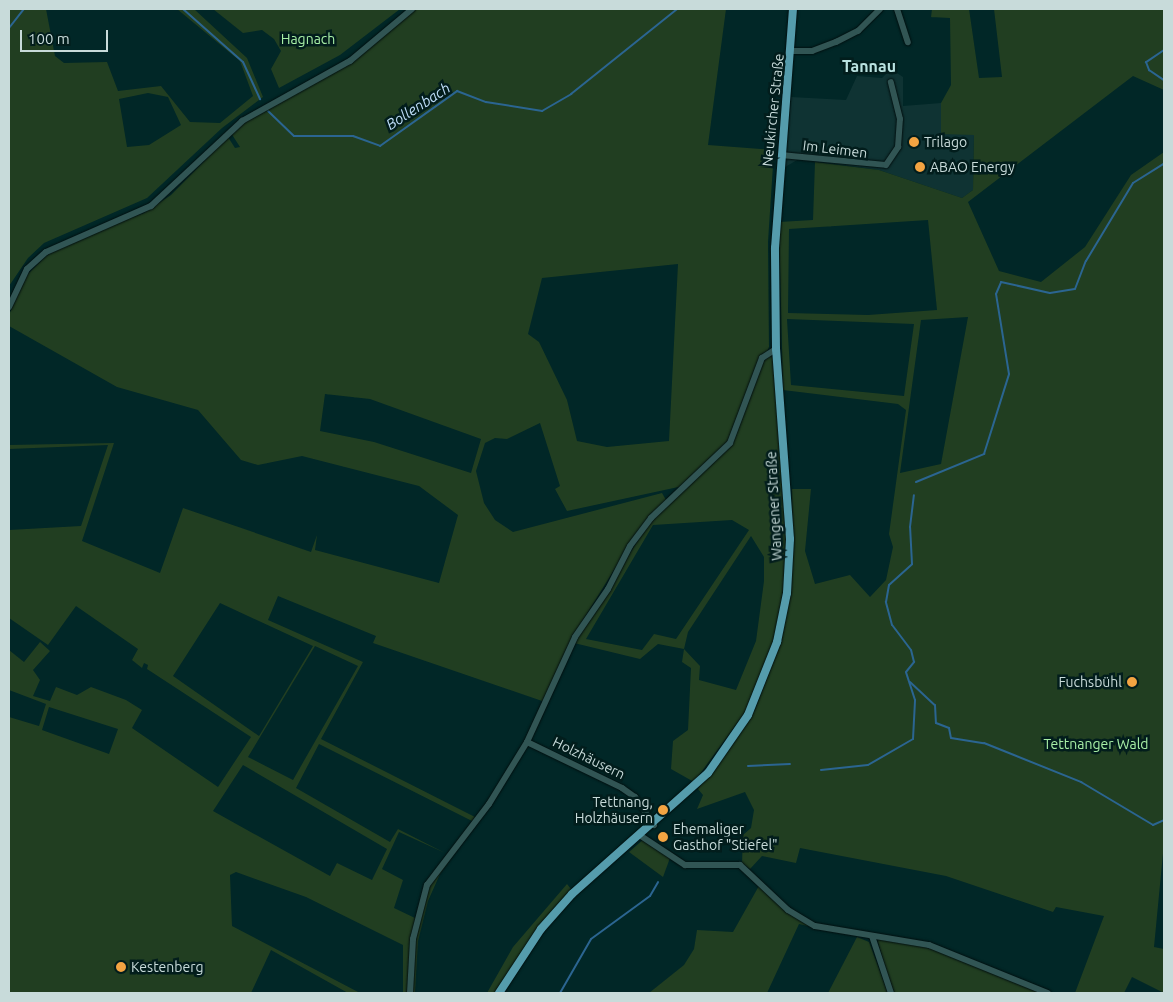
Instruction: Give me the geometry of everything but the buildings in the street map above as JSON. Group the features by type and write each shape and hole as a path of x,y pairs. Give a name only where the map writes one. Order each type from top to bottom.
{"main road":[{"name":"Neukircher Straße","path":"776,213 792,51 793,9"},
{"name":"Wangener Straße","path":"499,993 555,912 654,825 708,773 738,731 768,672 782,626 790,527 776,348 776,213"}],"street":[{"path":"9,307 27,269 46,252 151,206 242,121 360,53 412,9"},
{"path":"792,51 812,51 836,42 858,30 880,9"},
{"path":"897,9 908,42"},
{"name":"Im Leimen","path":"781,155 886,166 898,147 899,101 891,82"},
{"path":"410,993 413,939 427,885 489,804 527,742 575,637 608,589 630,546 651,518 730,444 762,358 776,348"},
{"name":"Holzhäusern","path":"527,742 622,788 635,797 654,825"},
{"path":"641,836 685,865 731,863 750,872 800,919 825,929 929,945 1048,993"},
{"path":"872,936 891,993"}],"shaded area":[{"path":"891,69 903,77 903,106 941,103 941,134 974,134 973,190 962,198 879,170 799,159 785,167 791,97 846,100 857,76 882,78"}],"green space":[{"path":"9,9 46,9 55,56 64,63 107,62 118,91 161,86 190,122 220,123 253,96 240,61 177,9 194,9 247,58 263,97 222,128 147,198 44,243 28,258 9,286","holes":["148,93 168,97 181,125 149,145 127,147 119,99"]},
{"name":"Hagnach","path":"213,9 400,9 340,55 279,88 271,69 281,51 274,39 262,30 243,33"},
{"path":"416,9 726,9 708,145 774,150 768,242 769,347 728,444 683,486 567,511 555,489 560,486 540,423 507,439 495,438 485,443 476,471 484,503 495,520 513,532 662,493 666,500 638,531 575,633 545,702 373,643 376,636 278,596 268,620 363,662 321,739 475,817 472,821 319,744 296,788 390,842 398,829 445,853 399,832 382,869 403,880 394,908 415,918 408,993 403,993 403,945 306,897 236,872 230,875 232,926 360,993 348,993 271,950 251,993 9,993 9,717 39,726 46,704 9,690 9,650 24,662 40,642 50,651 33,670 40,680 33,696 50,701 56,687 77,695 91,687 126,700 142,710 132,728 218,787 251,737 147,669 148,665 144,663 142,668 132,660 138,649 76,606 48,645 9,618 9,530 81,526 108,445 9,449 9,445 114,443 82,541 160,573 183,508 311,552 317,535 315,550 439,583 458,515 419,486 302,456 258,465 241,460 198,410 117,387 9,326 9,315 25,277 46,256 68,242 144,213 171,195 228,137 235,148 240,147 231,133 255,114 357,59","holes":["678,264 669,441 607,447 577,441 567,400 539,342 528,334 542,278","325,394 370,399 481,439 471,473 374,442 320,431","220,603 313,646 259,736 173,676","315,646 358,666 293,780 248,757","49,707 118,729 109,754 42,730","243,765 387,849 372,880 337,863 330,876 213,811"]},
{"name":"Tettnanger Wald","path":"932,9 969,9 979,78 1002,77 994,9 1164,9 1164,90 1133,76 968,202 999,271 1041,282 1085,247 1131,175 1164,152 1164,843 1154,947 1164,949 1164,993 1132,977 1124,993 1075,993 1104,916 1056,907 1053,912 946,876 800,848 796,863 762,856 750,869 742,863 743,835 751,828 754,810 745,792 697,809 703,795 698,789 755,710 781,641 793,553 792,489 811,489 805,551 815,584 850,575 870,597 886,580 893,547 889,534 906,410 898,404 783,390 779,222 813,220 815,162 879,170 962,198 973,190 974,135 941,134 941,103 951,85 950,18 931,17","holes":["928,220 937,310 868,315 788,313 789,229","968,317 941,464 900,473 921,320","787,319 914,324 904,396 791,385"]},
{"path":"773,351 786,524 786,571 776,634 746,711 694,782 671,769 673,741 688,730 691,668 682,662 684,649 658,644 640,659 574,643 652,518 732,445 762,363","holes":["732,520 749,530 676,639 654,634 642,650 586,639 653,525","751,536 764,557 764,581 756,641 736,690 699,680 700,666 684,649 688,632"]},
{"path":"489,805 440,874 428,901 418,941 415,993 411,993 414,941 428,888"},
{"path":"645,838 670,858 663,877 629,852"},
{"path":"567,884 571,889 542,922 495,993 487,993 513,947"},
{"path":"760,884 785,911 812,927 799,924 767,993 649,993 684,965 694,949 697,930 733,932"},
{"path":"857,937 869,942 888,993 828,993"},
{"path":"877,938 924,944 1044,993 892,993"}],"waterway":[{"name":"Bollenbach","path":"9,28 24,9"},
{"name":"Bollenbach","path":"183,9 243,62 260,99"},
{"name":"Bollenbach","path":"268,111 294,136 353,136 380,146 457,91 486,102 542,111 571,94 677,9"},
{"path":"1164,50 1146,62 1149,70 1164,80"},
{"path":"916,482 984,454 1009,374 996,294 1001,282 1050,293 1075,289 1086,261 1133,183 1164,164"},
{"path":"821,770 868,765 913,739 915,700 906,672 914,662 911,650 892,625 886,602 889,585 912,564 910,527 914,495"},
{"path":"910,682 935,705 936,723 949,728 951,738 984,743 1081,782 1153,825 1164,820"},
{"path":"748,766 790,764"},
{"path":"560,993 591,939 650,896 658,882"}],"place":[{"name":"Trilago","path":"914,142"},
{"name":"ABAO Energy","path":"920,167"},
{"name":"Fuchsbühl","path":"1132,682"},
{"name":"Tettnang, Holzhäusern","path":"663,810"},
{"name":"Ehemaliger Gasthof \"Stiefel\"","path":"663,837"},
{"name":"Kestenberg","path":"121,967"}],"district":[{"name":"Tannau","path":"869,66"}]}
